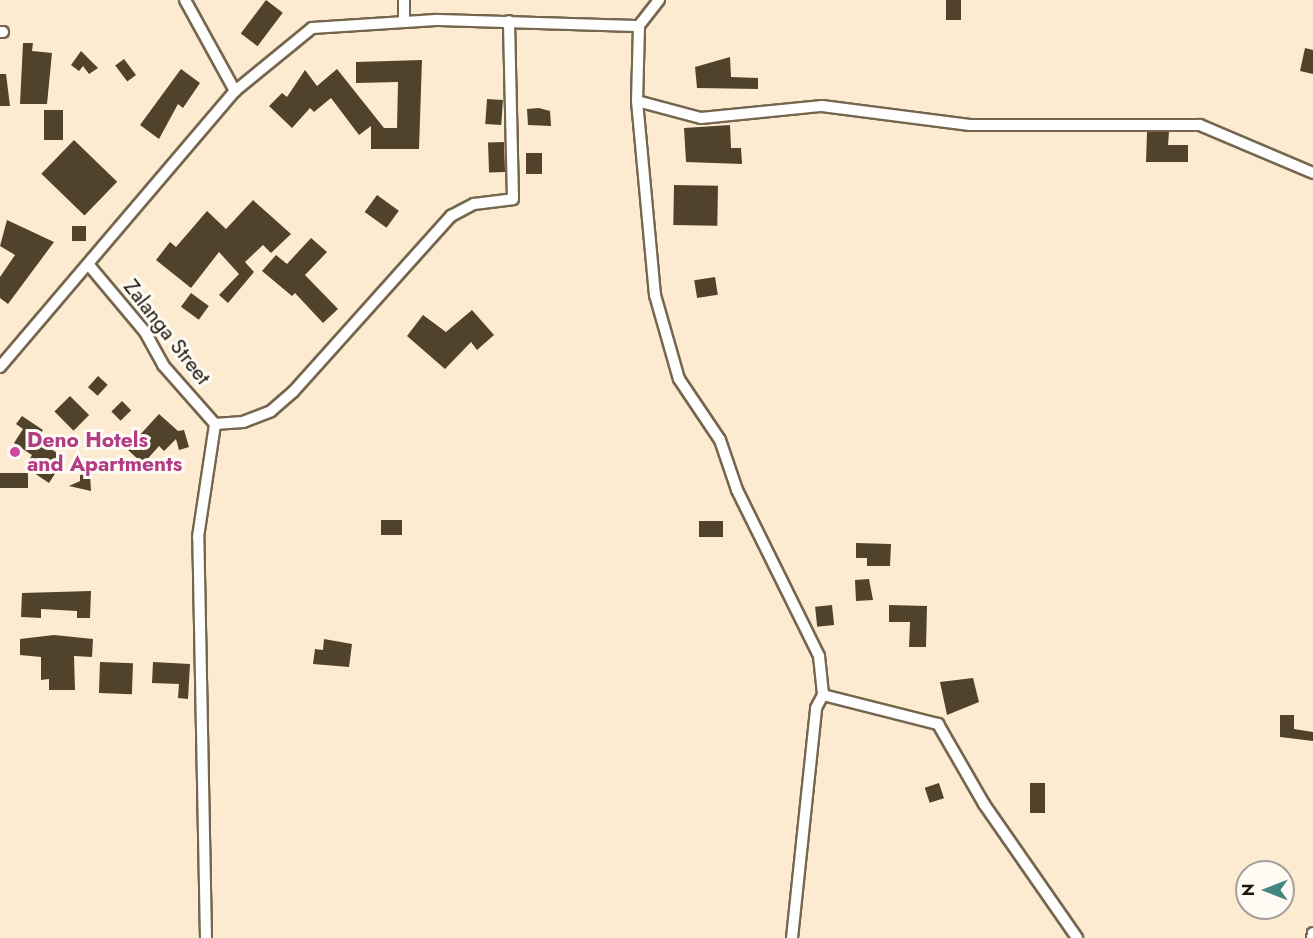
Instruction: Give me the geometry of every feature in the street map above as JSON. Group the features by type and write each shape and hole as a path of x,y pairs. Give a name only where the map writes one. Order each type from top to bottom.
{"street":[{"path":"185,0 235,91"},
{"path":"404,0 404,22"},
{"path":"659,0 639,26 637,101 654,295 672,363 695,409 720,440 737,490 819,656 823,695 816,708 792,938"},
{"path":"206,938 198,537 215,424 271,411 293,392 451,216 474,204 513,199 509,21"},
{"path":"0,367 235,91 312,28 404,22 509,21 639,26"},
{"path":"637,101 701,118 822,106 970,125 1200,125 1313,173"},
{"name":"Zalanga Street","path":"88,264 145,332 163,365 215,424"},
{"path":"823,695 938,724 984,804 1077,938"},
{"path":"1312,938 1313,933"}],"building":[{"path":"266,0 283,13 257,46 241,34"},
{"path":"946,0 961,0 961,20 946,20"},
{"path":"23,43 33,43 32,51 52,53 47,104 20,104"},
{"path":"1305,48 1313,50 1313,74 1300,71"},
{"path":"81,51 98,68 89,74 83,66 79,71 71,65"},
{"path":"730,57 731,77 758,78 758,89 697,88 695,67"},
{"path":"124,59 136,75 127,82 115,66"},
{"path":"422,60 419,149 371,149 371,126 359,135 331,98 314,112 310,108 292,128 269,106 282,93 287,97 305,70 317,86 337,69 384,128 397,128 398,82 356,83 356,62"},
{"path":"181,69 200,83 183,108 178,104 159,139 140,125"},
{"path":"0,74 6,74 10,106 0,106"},
{"path":"487,99 503,100 501,125 485,124"},
{"path":"539,108 550,111 551,126 528,125 527,109"},
{"path":"44,110 63,110 63,140 44,140"},
{"path":"730,125 731,148 741,148 742,164 686,162 684,128"},
{"path":"1147,132 1169,132 1168,145 1188,145 1188,162 1146,162"},
{"path":"74,140 117,182 85,215 41,174"},
{"path":"504,142 505,172 489,173 488,143"},
{"path":"526,153 542,153 542,174 526,174"},
{"path":"674,185 718,186 717,226 673,225"},
{"path":"377,195 399,211 386,228 365,212"},
{"path":"253,200 291,234 271,253 263,245 245,262 254,272 228,303 219,295 239,274 219,252 191,288 156,260 170,242 176,247 207,211 226,229"},
{"path":"7,220 54,242 8,304 0,298 0,277 15,255 0,246"},
{"path":"72,226 86,226 86,241 72,241"},
{"path":"311,238 327,252 305,275 338,309 323,323 295,293 292,296 262,271 276,255 287,264"},
{"path":"715,277 718,295 697,298 694,280"},
{"path":"191,293 209,306 199,320 181,307"},
{"path":"472,310 494,335 477,350 471,342 445,369 407,336 423,315 446,332"},
{"path":"98,376 108,385 98,396 88,387"},
{"path":"70,396 89,415 74,431 54,412"},
{"path":"122,401 131,410 121,421 111,412"},
{"path":"159,414 178,431 184,430 189,447 179,450 176,439 164,451 159,446 143,464 127,449"},
{"path":"22,416 43,430 37,440 65,458 49,483 25,467 32,455 14,443 23,429 16,424"},
{"path":"0,473 28,473 28,488 0,488"},
{"path":"90,474 91,491 69,486 80,481 80,475"},
{"path":"381,520 402,520 402,535 381,535"},
{"path":"699,521 723,521 723,537 699,537"},
{"path":"856,543 891,544 890,566 867,566 867,558 856,558"},
{"path":"869,579 873,600 856,601 855,580"},
{"path":"91,591 90,618 77,618 77,611 41,609 41,618 21,617 22,593"},
{"path":"832,605 834,625 817,627 815,607"},
{"path":"889,605 927,606 926,647 909,647 910,622 889,622"},
{"path":"54,635 93,639 92,657 74,656 75,690 49,690 49,679 41,680 41,657 20,655 20,639"},
{"path":"324,639 352,644 349,667 313,664 315,649 323,650"},
{"path":"100,662 133,663 132,694 99,693"},
{"path":"153,662 190,664 188,699 178,698 179,684 152,683"},
{"path":"973,678 979,702 947,715 940,682"},
{"path":"1280,715 1294,715 1294,729 1313,732 1313,741 1280,737"},
{"path":"939,783 944,798 930,803 925,788"},
{"path":"1030,783 1045,783 1045,813 1030,813"}],"place":[{"name":"Deno Hotels and Apartments","path":"15,452"}]}
